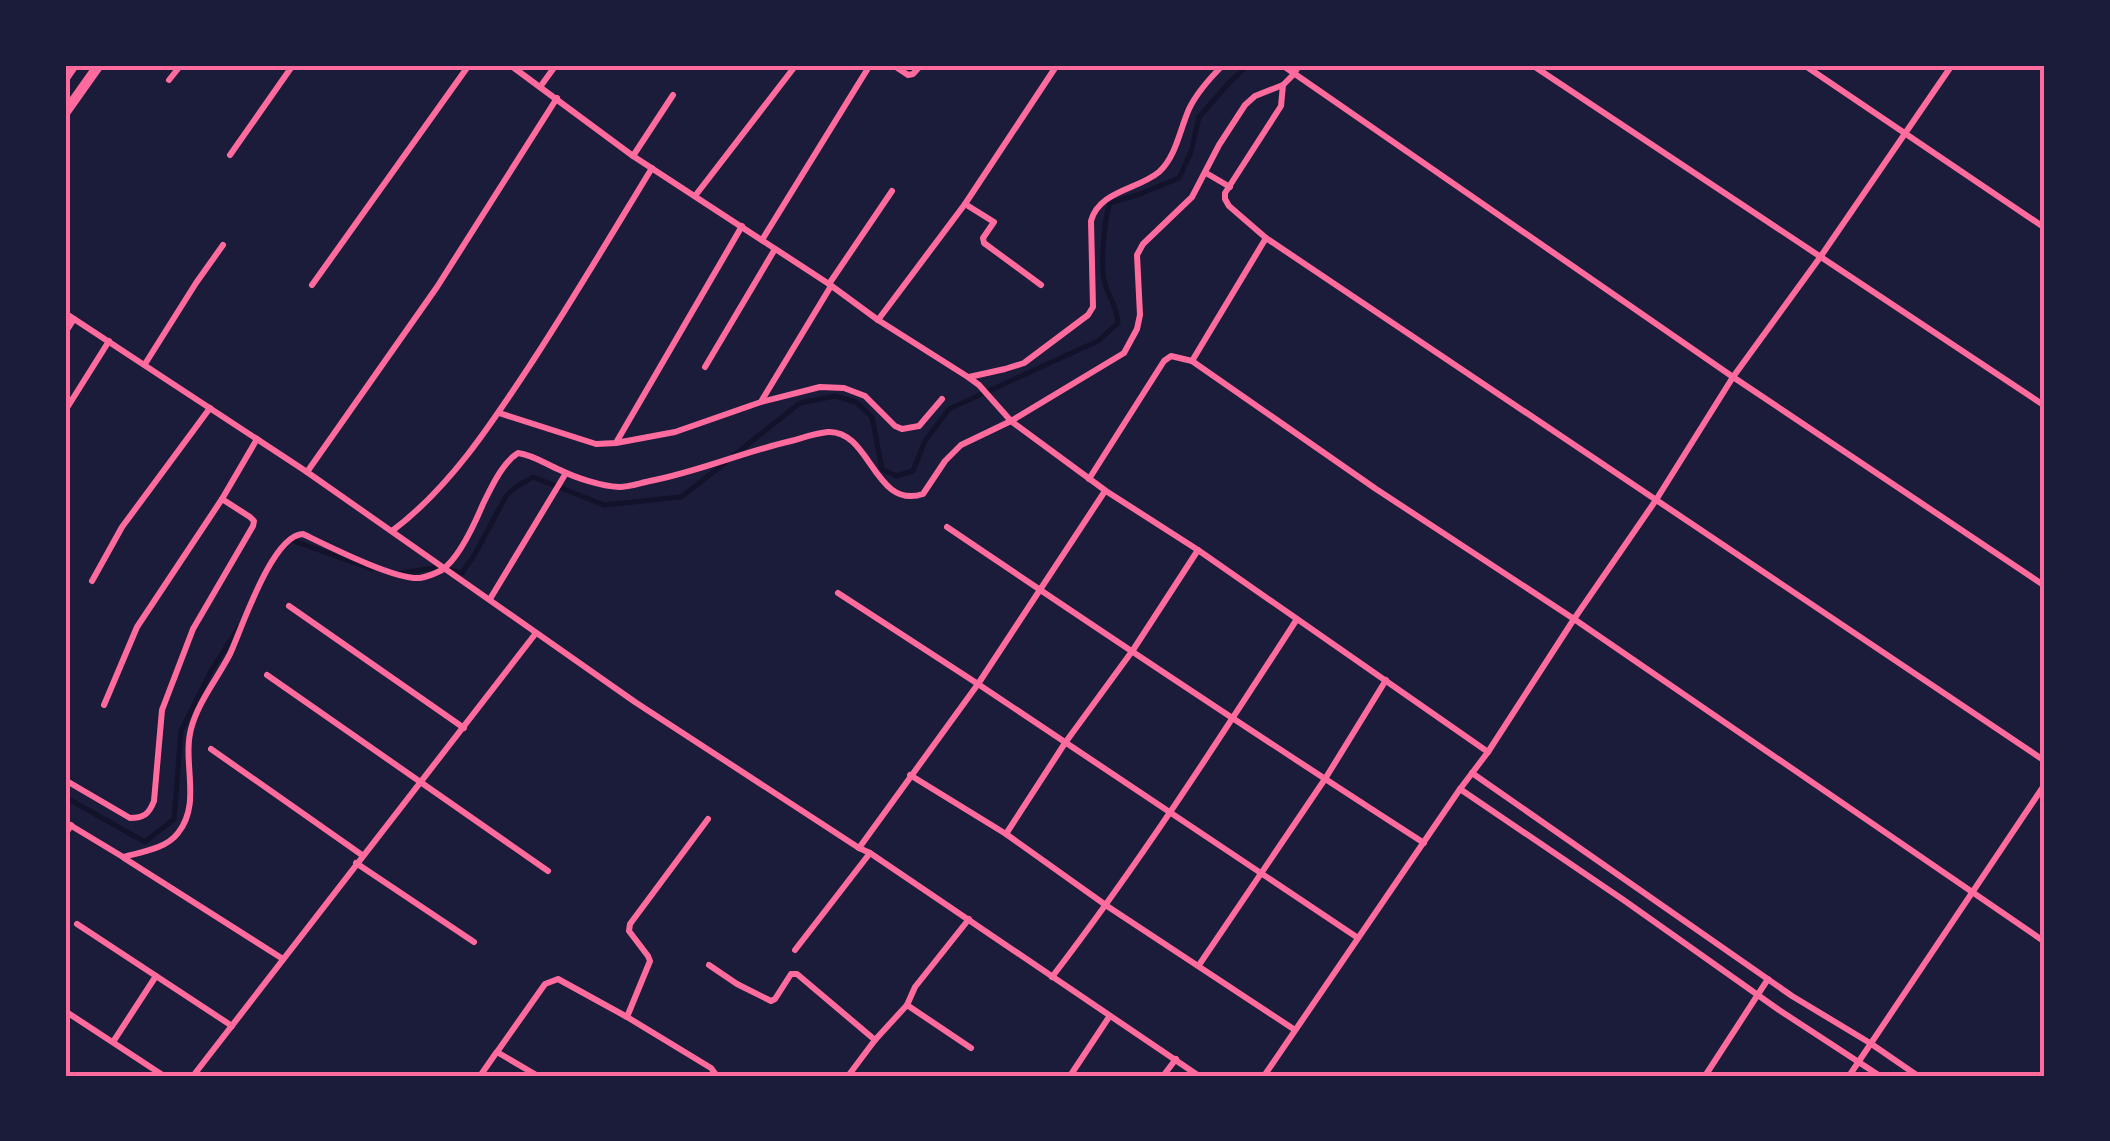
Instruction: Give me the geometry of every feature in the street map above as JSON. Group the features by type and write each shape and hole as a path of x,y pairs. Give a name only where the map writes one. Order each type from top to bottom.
{"main road":[{"path":"65,78 74,65"},
{"path":"65,113 99,65"}],"street":[{"path":"169,80 180,65"},
{"path":"230,155 293,65"},
{"path":"312,286 469,65"},
{"path":"510,65 633,156 968,377 1010,421 1089,479 1488,752"},
{"path":"540,87 556,65"},
{"path":"696,196 796,65"},
{"path":"762,240 870,65"},
{"path":"893,65 908,75 921,65"},
{"path":"878,320 965,204 1057,65"},
{"path":"968,377 1024,362 1088,316 1092,307 1094,208 1162,170 1191,104 1222,65"},
{"path":"1282,65 2045,586"},
{"path":"123,857 168,843 180,832 192,798 188,767 190,729 232,650 260,584 287,540 303,534 357,560 410,577 426,577 442,566 472,530 487,497 511,457 518,453 566,473 619,487 680,475 755,449 830,432 854,442 885,484 900,496 923,494 945,461 961,446 1124,352 1140,316 1137,255 1143,244 1192,197 1245,105 1255,96 1283,85 1299,65"},
{"path":"1532,65 2045,406"},
{"path":"1804,65 2045,228"},
{"path":"1264,1076 1488,752 1734,377 1952,65"},
{"path":"1283,85 1281,106 1225,194 1226,202 1266,238 2045,761"},
{"path":"633,156 672,95"},
{"path":"308,472 437,287 558,98"},
{"path":"392,532 416,513 499,413 652,168"},
{"path":"1206,173 1230,188"},
{"path":"761,402 830,285 892,191"},
{"path":"965,204 994,222 984,242 1041,284"},
{"path":"616,443 742,226"},
{"path":"1192,360 1266,238"},
{"path":"144,364 223,245"},
{"path":"704,368 775,249"},
{"path":"65,313 308,472 709,752 870,853 1199,1076"},
{"path":"65,333 74,319"},
{"path":"65,411 109,341"},
{"path":"1089,479 1164,360 1172,356 1192,360 2045,942"},
{"path":"499,413 596,444 675,432 761,402 820,387 844,388 865,396 902,429 919,426 942,400"},
{"path":"92,581 122,527 210,408"},
{"path":"104,705 138,627 257,439"},
{"path":"490,599 566,473"},
{"path":"859,848 978,684 1106,491"},
{"path":"65,780 130,818 149,813 154,801 162,710 192,629 253,526 250,516 222,499"},
{"path":"947,527 1232,720 1424,843"},
{"path":"1006,834 1198,550"},
{"path":"838,594 1358,938"},
{"path":"289,606 464,728"},
{"path":"1052,977 1171,814 1297,620"},
{"path":"193,1076 536,633"},
{"path":"266,675 548,871"},
{"path":"1199,965 1325,779 1386,680"},
{"path":"210,749 362,854"},
{"path":"1472,773 1792,996 1918,1076"},
{"path":"910,775 1006,834 1106,906 1295,1030"},
{"path":"1849,1076 2045,784"},
{"path":"1460,789 1880,1076"},
{"path":"627,1017 650,962 629,931 630,924 708,819"},
{"path":"65,835 68,823 282,959"},
{"path":"1564,860 1572,844"},
{"path":"795,950 870,853"},
{"path":"356,863 474,942"},
{"path":"1626,901 1636,886"},
{"path":"848,1076 907,1005 915,987 969,919"},
{"path":"76,924 232,1026"},
{"path":"709,965 771,1001 791,974 797,974 876,1040"},
{"path":"113,1042 156,976"},
{"path":"480,1076 545,984 554,979 564,980 627,1017 711,1068 717,1076"},
{"path":"1705,1076 1768,979"},
{"path":"907,1005 971,1048"},
{"path":"65,1010 164,1076"},
{"path":"1070,1076 1109,1016"},
{"path":"497,1052 538,1076"},
{"path":"1163,1076 1176,1059"}],"waterway":[{"path":"733,456 800,403 835,396 856,402 872,417 882,469 896,476 913,471 925,441 949,409 1098,341 1118,323 1103,267 1110,203 1179,178 1191,152 1199,117 1248,65"},
{"path":"450,570 462,573 506,496 533,477 604,505 681,497 725,463"},
{"path":"288,539 372,569"},
{"path":"401,573 440,567"},
{"path":"65,797 145,842 174,819 181,731 212,669 239,627"}]}
